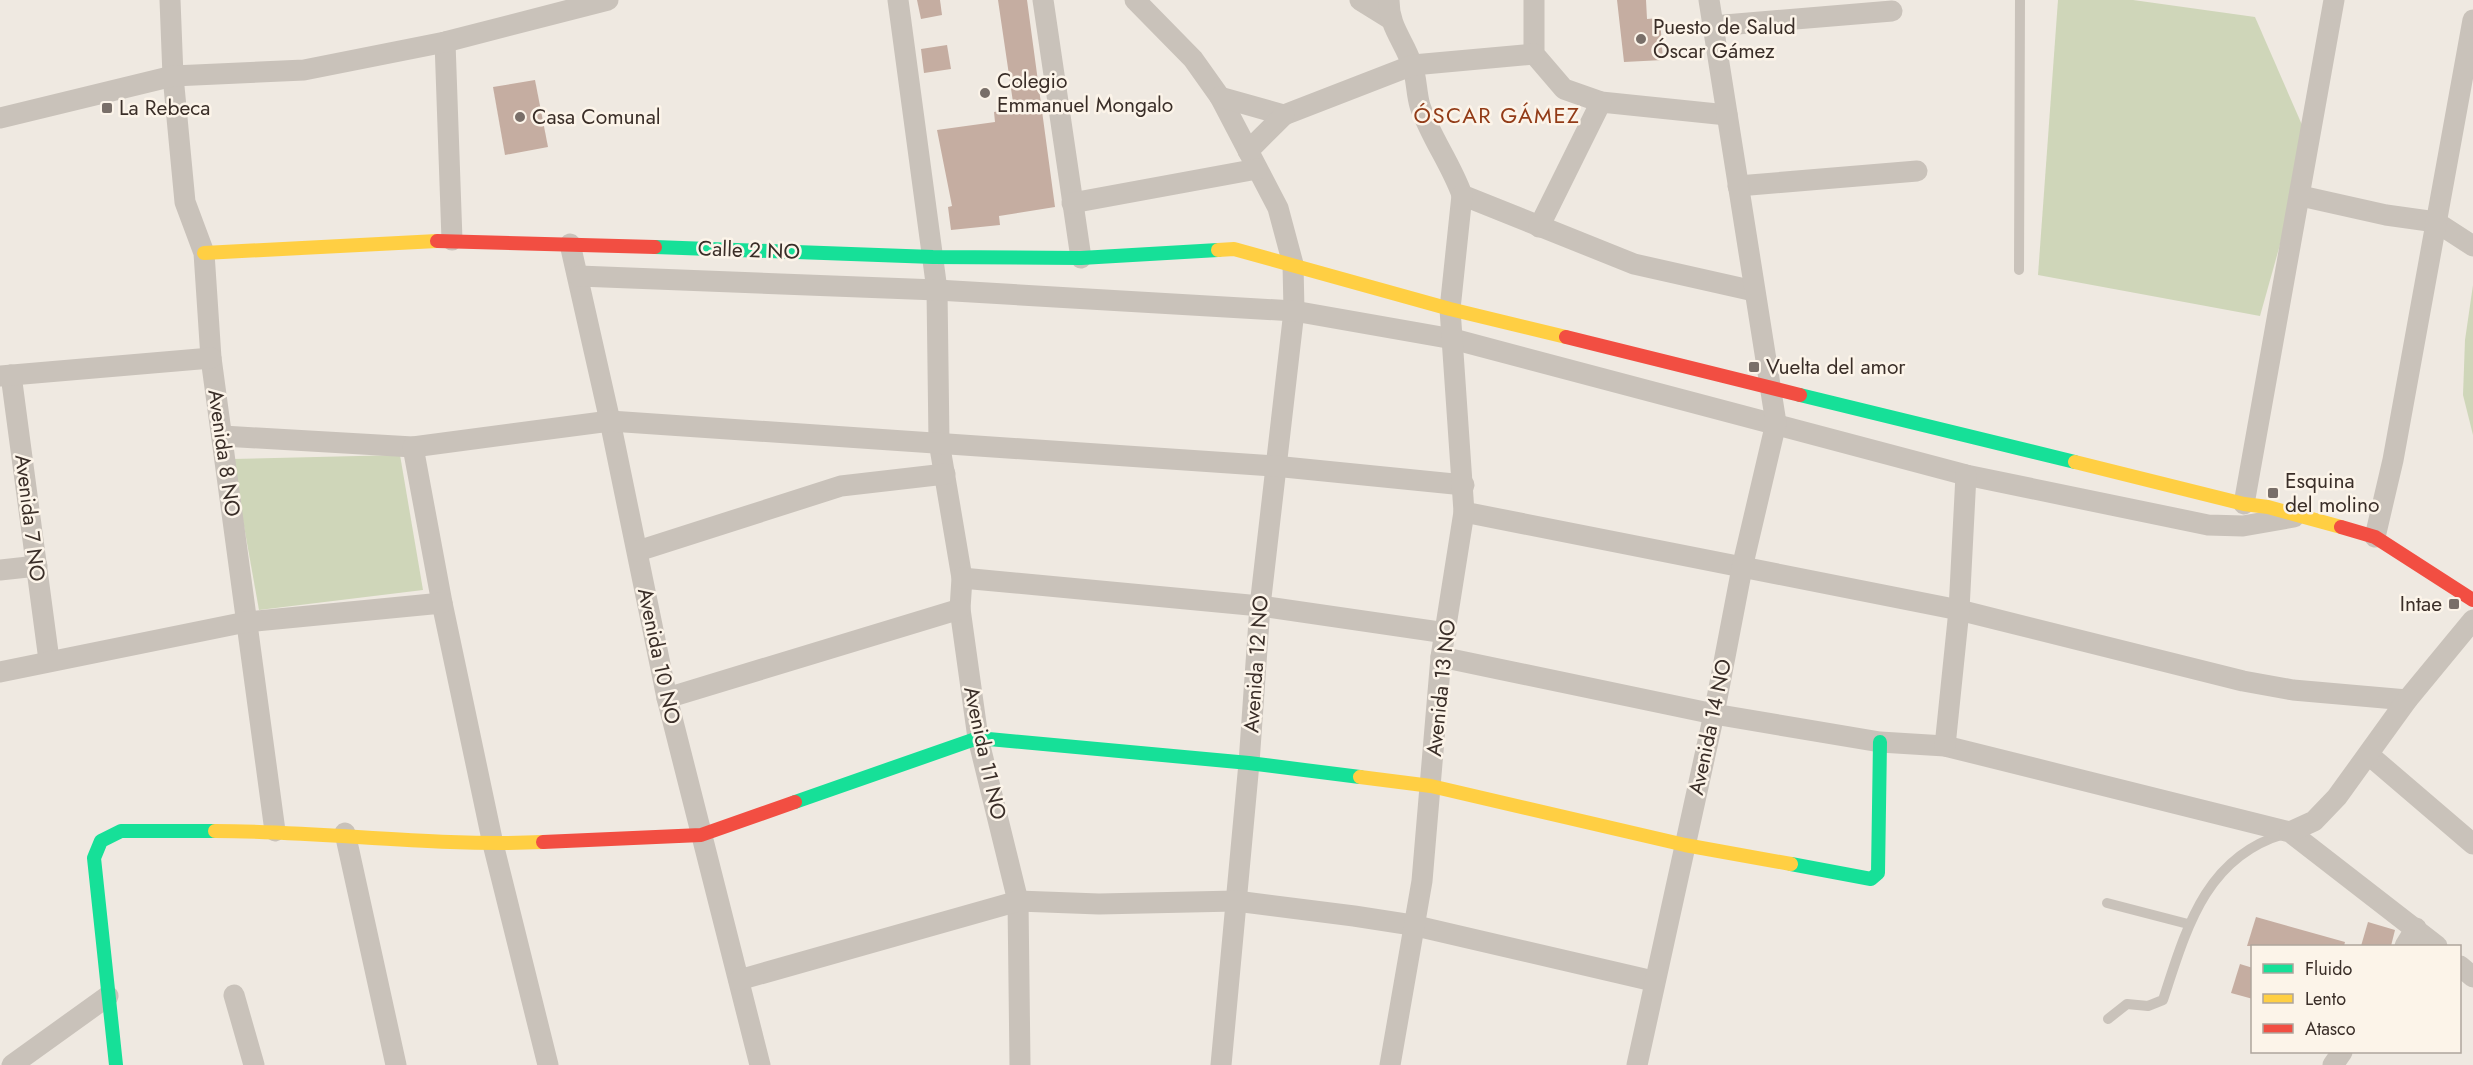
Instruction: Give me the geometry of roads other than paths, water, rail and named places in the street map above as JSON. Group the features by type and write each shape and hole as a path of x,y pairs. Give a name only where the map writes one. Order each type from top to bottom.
{"street":[{"name":"Avenida 8 NO","path":"170,0 173,76 185,202 204,253 211,358 275,831"},
{"path":"0,118 173,76 304,70 445,42 608,0"},
{"name":"Avenida 11 NO","path":"898,0 937,290 939,442 962,578 960,609 978,738 1018,901 1020,1065"},
{"path":"1043,0 1080,258"},
{"name":"Avenida 12 NO","path":"1135,0 1193,59 1220,97 1278,208 1293,264 1294,311 1274,466 1260,606 1249,763 1221,1065"},
{"path":"1360,0 1389,9 1413,66 1420,105 1436,142 1454,172 1462,195 1634,264 1754,291"},
{"path":"1534,0 1534,54 1564,89 1601,102 1727,114"},
{"name":"Avenida 14 NO","path":"1637,1065 1653,981 1714,714 1742,568 1776,423 1708,0"},
{"path":"2244,504 2301,196 2334,0"},
{"path":"1713,26 1892,11"},
{"path":"2374,537 2393,460 2473,20"},
{"path":"445,42 452,240"},
{"path":"1072,203 1252,160 1284,115 1413,66 1534,54"},
{"path":"1220,97 1284,115"},
{"path":"1539,227 1601,102"},
{"path":"1738,186 1917,171"},
{"name":"Avenida 13 NO","path":"1390,1065 1412,925 1422,881 1441,657 1464,512 1464,485 1450,309 1462,195"},
{"path":"2301,196 2436,222 2473,246"},
{"name":"Calle 2 NO","path":"204,253 452,240 933,257 1080,258 1234,249 1450,309 2244,504 2268,507 2374,537 2473,600"},
{"name":"Avenida 10 NO","path":"570,244 579,276 638,551 667,698 760,1065"},
{"path":"579,276 937,290 1294,311 1453,339 1966,475 2208,525 2243,526 2297,516"},
{"path":"6,376 211,358"},
{"name":"Avenida 7 NO","path":"6,376 37,566 49,660"},
{"path":"223,436 413,447 610,421 1274,466 1464,485"},
{"path":"413,447 442,603 493,844 548,1065"},
{"path":"638,551 841,486 945,474"},
{"path":"1945,746 1959,610 1966,475"},
{"path":"1464,512 1959,610 2244,681 2293,690 2407,700"},
{"path":"0,570 37,566"},
{"path":"962,578 1260,606 1446,633"},
{"path":"0,672 49,660 246,622 442,603"},
{"path":"667,698 960,609"},
{"path":"2290,832 2314,821 2337,797 2407,700 2473,620"},
{"path":"1441,657 1714,714 1880,742 1945,746 2290,832 2437,945"},
{"path":"116,1065 94,858 101,841 121,831 345,833 493,844 701,834 978,738 1249,763 1431,786 1685,845 1871,879 1876,877 1880,742"},
{"path":"2369,755 2473,844"},
{"path":"345,833 396,1065"},
{"path":"739,980 1018,901 1100,904 1236,902 1412,925 1653,981"},
{"path":"2406,945 2416,928"},
{"path":"2461,967 2473,977"},
{"path":"234,995 254,1065"},
{"path":"12,1065 108,996"}],"lane":[{"path":"2019,270 2020,0"},
{"path":"2108,1019 2127,1004 2148,1006 2163,1000 2188,924 2207,892 2239,855 2259,842 2290,832"},
{"path":"2107,903 2188,924"}],"place":[{"name":"Puesto de Salud Óscar Gámez","path":"1641,39"},
{"name":"Colegio Emmanuel Mongalo","path":"985,93"},
{"name":"La Rebeca","path":"107,108"},
{"name":"Casa Comunal","path":"520,117"},
{"name":"Vuelta del amor","path":"1754,367"},
{"name":"Esquina del molino","path":"2273,493"},
{"name":"Intae","path":"2454,604"}],"district":[{"name":"ÓSCAR GÁMEZ","path":"1497,115"}]}
